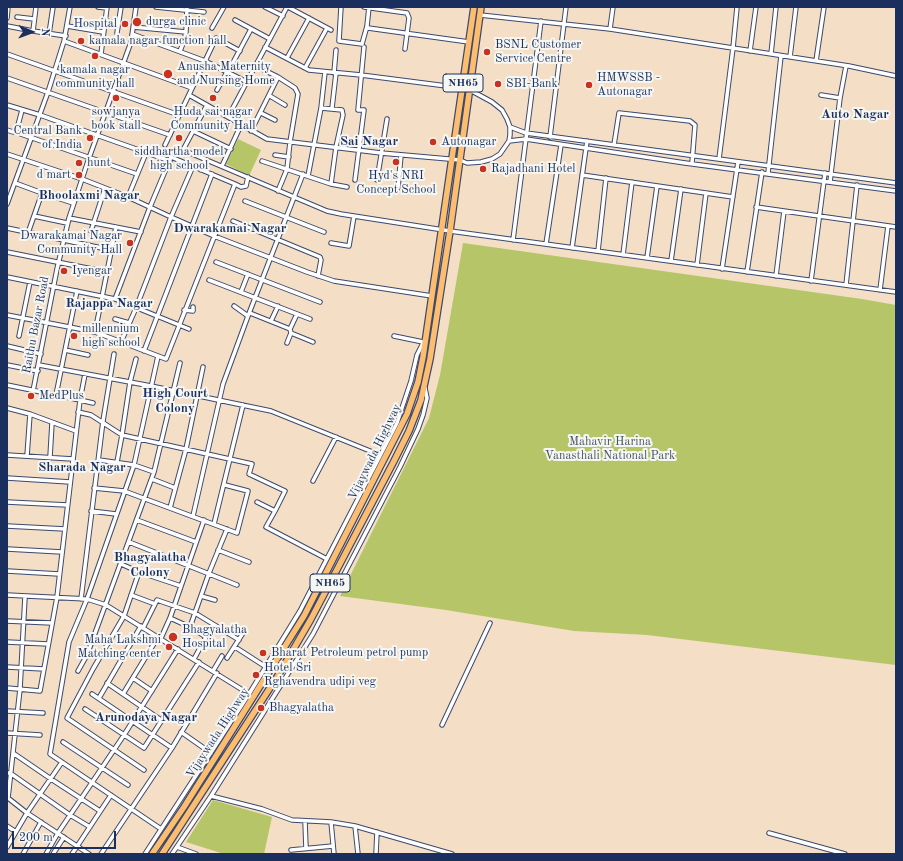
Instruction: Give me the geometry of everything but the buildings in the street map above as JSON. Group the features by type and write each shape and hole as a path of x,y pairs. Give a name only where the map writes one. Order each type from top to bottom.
{"highway":[{"name":"Vijaywada Highway","path":"152,854 184,807 304,616 407,414 420,371 474,7"},
{"name":"Vijaywada Highway","path":"162,854 279,674 311,619 400,449 416,414 425,386 450,231 481,7"}],"street":[{"path":"7,18 8,7"},
{"path":"33,31 36,7"},
{"path":"48,34 53,7"},
{"path":"7,204 40,115 66,36 70,7"},
{"path":"98,7 107,8 101,54"},
{"path":"117,33 121,7"},
{"name":"Raithu Bazar Road","path":"7,385 33,392 63,240 73,204 131,42 136,7"},
{"path":"156,7 187,8 204,12"},
{"path":"212,28 224,7"},
{"path":"265,7 283,16"},
{"path":"228,117 288,7 329,29 305,68"},
{"path":"341,7 339,41 362,44 366,26 367,7 407,13 409,18 405,49"},
{"path":"549,142 566,7"},
{"path":"610,29 613,7"},
{"path":"719,159 737,7"},
{"path":"750,51 756,7"},
{"path":"771,54 776,7"},
{"path":"790,57 796,7"},
{"path":"816,61 824,7"},
{"path":"180,51 186,32 187,8"},
{"path":"480,15 610,29 816,61 896,76"},
{"path":"17,17 34,19"},
{"path":"287,58 309,18"},
{"path":"235,20 270,39"},
{"path":"105,21 118,23"},
{"path":"513,240 541,21"},
{"path":"7,26 66,36"},
{"path":"67,26 103,32"},
{"path":"133,26 186,32"},
{"path":"366,26 368,28 469,42"},
{"path":"217,90 251,29"},
{"path":"132,34 205,61 247,82"},
{"path":"165,145 216,38 240,51"},
{"path":"64,41 192,88"},
{"path":"189,95 267,139 336,148 460,160 467,163 481,162 492,159 500,154 509,141 510,127 502,110 492,102 470,90 361,75 309,70 265,47"},
{"path":"355,180 364,110 358,110 364,47"},
{"path":"332,108 336,50"},
{"path":"7,54 179,115"},
{"path":"768,173 782,56"},
{"path":"256,66 278,77 295,88 298,94 287,169 278,191"},
{"path":"830,182 840,98 846,66"},
{"path":"308,176 321,108 325,72"},
{"path":"251,130 270,96 278,77"},
{"path":"7,78 170,135"},
{"path":"821,95 840,98"},
{"path":"270,96 285,105"},
{"path":"7,105 40,115 170,161"},
{"path":"207,105 183,150 327,211 442,230 896,292"},
{"path":"321,108 342,110 343,115 336,148 331,184"},
{"path":"16,132 22,110"},
{"path":"261,112 275,120"},
{"path":"614,145 619,113 690,121 695,125 692,163"},
{"path":"377,180 387,119"},
{"path":"222,166 242,125"},
{"path":"510,127 526,133 896,183"},
{"path":"7,130 137,174"},
{"path":"193,131 230,149"},
{"path":"509,141 526,139 896,191"},
{"path":"572,248 587,141"},
{"path":"546,244 561,145"},
{"path":"128,197 146,152"},
{"path":"7,154 82,179 128,197 214,236 318,276 432,296"},
{"path":"274,155 289,156"},
{"path":"398,188 401,155"},
{"path":"115,299 171,157 241,187 246,186 248,177"},
{"path":"201,170 205,159"},
{"path":"262,161 331,184 348,187"},
{"path":"722,269 738,162"},
{"path":"121,342 193,166"},
{"path":"747,272 762,172"},
{"path":"811,281 825,173"},
{"path":"144,351 193,227 212,174"},
{"path":"193,516 219,400 249,314 303,174"},
{"path":"582,175 733,197"},
{"path":"598,251 606,178"},
{"path":"623,255 632,182"},
{"path":"14,183 73,204"},
{"path":"7,315 94,332 166,359 178,325 235,184"},
{"path":"846,286 857,185"},
{"path":"647,258 657,186"},
{"path":"91,231 105,188"},
{"path":"671,261 681,189"},
{"path":"28,233 42,193"},
{"path":"697,265 706,193"},
{"path":"245,201 324,232"},
{"path":"756,207 896,227"},
{"path":"776,276 784,211"},
{"path":"34,216 68,223"},
{"path":"331,243 349,246 354,216"},
{"path":"69,218 141,232"},
{"path":"233,221 320,257 321,260 318,276"},
{"path":"880,290 888,226"},
{"path":"94,332 116,227"},
{"path":"7,228 111,250"},
{"path":"7,252 107,272"},
{"path":"216,262 320,302"},
{"path":"241,292 248,274"},
{"path":"7,277 115,299 189,329"},
{"path":"209,280 310,319"},
{"path":"19,336 30,282"},
{"path":"56,395 77,292"},
{"path":"234,306 249,314 271,321 313,342"},
{"path":"271,321 278,306"},
{"path":"184,310 192,312 193,307"},
{"path":"287,343 297,314"},
{"path":"115,319 129,323"},
{"path":"413,339 414,333"},
{"path":"145,854 290,628 397,423 409,388 417,355 424,341 394,336"},
{"path":"7,346 41,354"},
{"path":"65,350 88,355"},
{"path":"81,599 103,421 114,354"},
{"path":"158,356 134,464 87,599 69,642 50,754 162,829"},
{"path":"117,462 130,382 136,359"},
{"path":"78,671 87,655 154,472 162,444 180,363"},
{"path":"7,365 38,371"},
{"path":"39,365 174,390 271,411 380,455"},
{"path":"170,508 186,449 203,367"},
{"path":"7,688 40,691 57,597 78,412 85,374"},
{"path":"172,854 211,796 313,634 400,467 418,429 427,398 425,386"},
{"path":"33,392 93,403"},
{"path":"214,524 225,485 243,405"},
{"path":"7,408 30,414 76,431"},
{"path":"78,412 91,415 103,421 122,435 252,464 249,474 285,491 266,527 327,559"},
{"path":"27,456 30,414"},
{"path":"50,457 52,423"},
{"path":"313,481 336,437"},
{"path":"7,455 73,459"},
{"path":"99,460 134,464 154,472"},
{"path":"7,478 70,482"},
{"path":"152,478 175,488"},
{"path":"94,488 124,491 237,533 248,490 225,485"},
{"path":"7,502 67,505"},
{"path":"257,502 275,511"},
{"path":"91,511 116,514"},
{"path":"137,520 196,542"},
{"path":"123,694 160,638 170,618 204,520"},
{"path":"7,526 65,529"},
{"path":"190,628 209,573 227,529"},
{"path":"129,542 237,584"},
{"path":"7,549 62,552"},
{"path":"218,550 249,562"},
{"path":"121,564 139,572 181,586"},
{"path":"7,571 59,574"},
{"path":"139,572 124,616 93,669 67,718 144,770"},
{"path":"131,595 155,604"},
{"path":"7,596 87,599 106,605 249,694"},
{"path":"25,596 20,689 13,753 9,773 8,798 27,813 89,854"},
{"path":"201,596 215,600"},
{"path":"98,698 157,600 195,613 239,640"},
{"path":"170,618 206,637 194,659"},
{"path":"7,620 52,623"},
{"path":"442,725 490,623"},
{"path":"228,658 243,634"},
{"path":"7,642 48,644"},
{"path":"235,646 266,667"},
{"path":"46,854 58,833 124,735 178,649"},
{"path":"213,671 222,656"},
{"path":"85,709 144,748 199,662"},
{"path":"7,667 44,669"},
{"path":"101,854 130,808 172,748 217,673"},
{"path":"133,678 152,691"},
{"path":"107,684 161,720"},
{"path":"92,694 172,748"},
{"path":"7,711 42,714"},
{"path":"181,732 211,752"},
{"path":"7,733 40,734"},
{"path":"63,742 128,785"},
{"path":"13,753 100,811"},
{"path":"7,848 27,813 62,762"},
{"path":"9,773 90,827"},
{"path":"72,854 111,795"},
{"path":"211,796 262,809 292,820 331,822 355,826 452,854"},
{"path":"305,821 306,848"},
{"path":"23,854 41,822"},
{"path":"331,822 334,854"},
{"path":"7,826 16,832"},
{"path":"355,826 358,854"},
{"path":"376,854 377,832"},
{"path":"769,833 846,854"},
{"path":"53,854 64,837"},
{"path":"291,850 333,846"},
{"path":"177,847 196,854"},
{"path":"430,854 432,848"}],"green space":[{"path":"238,139 261,150 249,176 226,164"},
{"name":"Mahavir Harina Vanasthali National Park","path":"463,243 896,305 896,665 647,635 574,631 446,610 340,596 429,418 440,375"},
{"path":"213,800 272,817 264,854 224,854 186,842"}],"place":[{"name":"durga clinic","path":"137,22"},
{"name":"Hospital","path":"125,24"},
{"name":"kamala nagar function hall","path":"81,41"},
{"name":"BSNL Customer Service Centre","path":"487,52"},
{"name":"kamala nagar community hall","path":"95,56"},
{"name":"Anusha Maternity and Nursing Home","path":"168,74"},
{"name":"SBI-Bank","path":"498,84"},
{"name":"HMWSSB - Autonagar","path":"589,85"},
{"name":"sowjanya book stall","path":"116,98"},
{"name":"Huda sai nagar Community Hall","path":"213,98"},
{"name":"Central Bank of India","path":"90,138"},
{"name":"siddhartha model high school","path":"179,138"},
{"name":"Autonagar","path":"433,142"},
{"name":"Hyd's NRI Concept School","path":"396,162"},
{"name":"hunt","path":"79,163"},
{"name":"Rajadhani Hotel","path":"483,169"},
{"name":"d mart","path":"79,175"},
{"name":"Dwarakamai Nagar Community Hall","path":"130,243"},
{"name":"Iyengar","path":"64,271"},
{"name":"millennium high school","path":"74,336"},
{"name":"MedPlus","path":"31,396"},
{"name":"Bhagyalatha Hospital","path":"173,637"},
{"name":"Maha Lakshmi Matching center","path":"169,647"},
{"name":"Bharat Petroleum petrol pump","path":"263,653"},
{"name":"Hotel Sri Rghavendra udipi veg","path":"256,675"},
{"name":"Bhagyalatha","path":"261,708"}],"district":[{"name":"Auto Nagar","path":"855,115"},
{"name":"Sai Nagar","path":"369,142"},
{"name":"Bhoolaxmi Nagar","path":"89,196"},
{"name":"Dwarakamai Nagar","path":"230,229"},
{"name":"Rajappa Nagar","path":"109,304"},
{"name":"High Court Colony","path":"175,402"},
{"name":"Sharada Nagar","path":"82,468"},
{"name":"Bhagyalatha Colony","path":"150,566"},
{"name":"Arunodaya Nagar","path":"146,718"}]}
